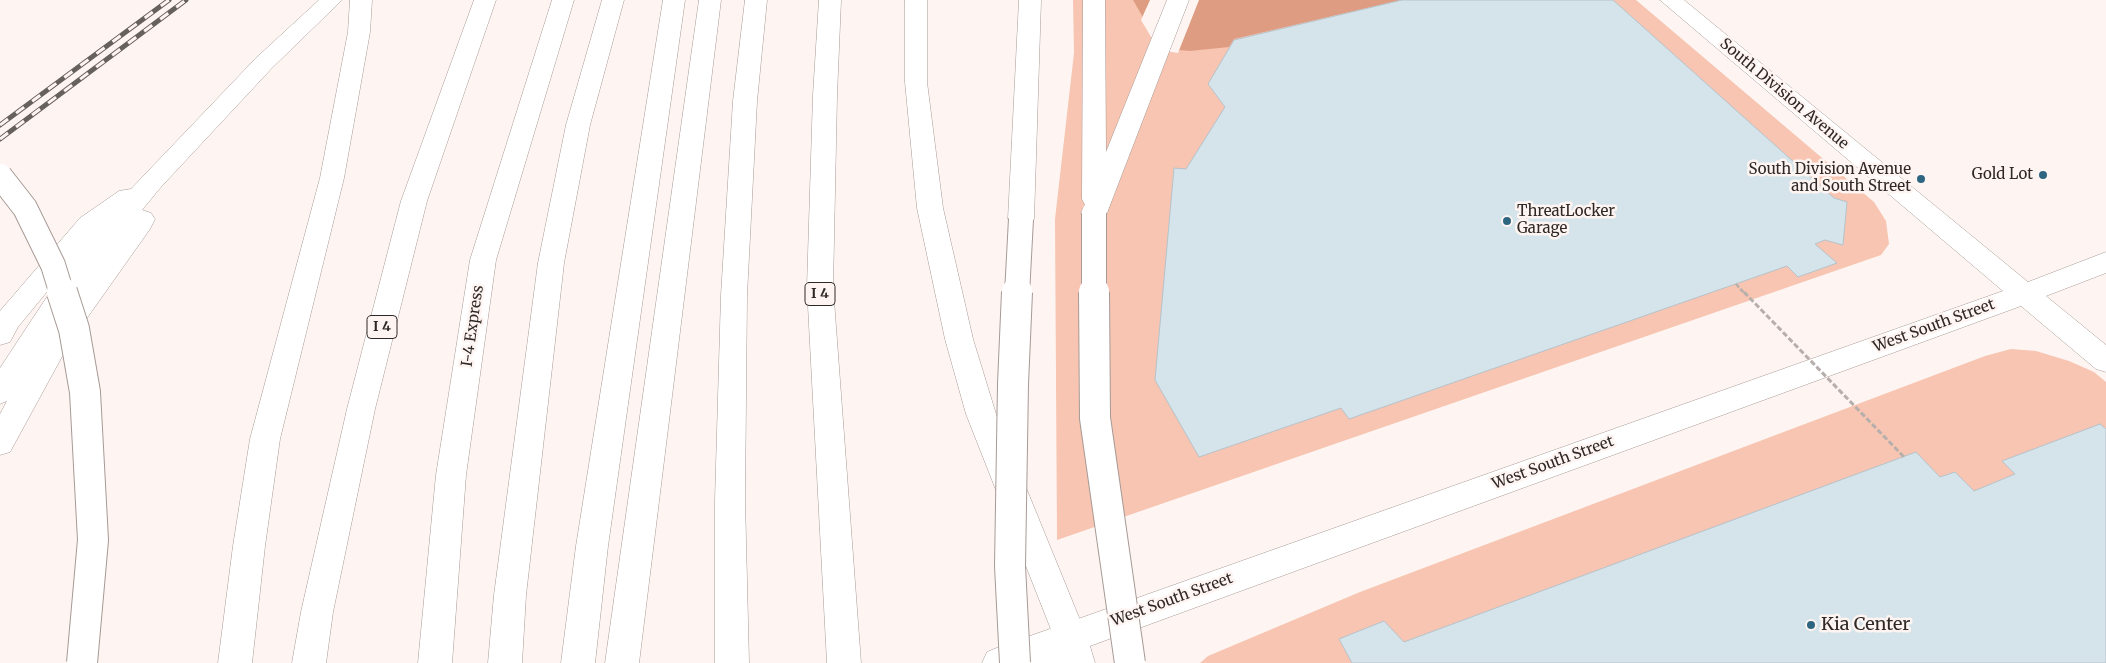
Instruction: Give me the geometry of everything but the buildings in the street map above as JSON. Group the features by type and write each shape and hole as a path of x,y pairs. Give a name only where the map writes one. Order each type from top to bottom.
{"main road":[{"path":"0,392 75,276 152,181 264,64 331,0"},
{"path":"235,663 249,546 266,439 332,178 359,32 361,0"},
{"name":"I 4","path":"308,663 361,409 411,210 485,0"},
{"name":"I-4 Express","path":"435,663 451,476 483,260 563,0"},
{"path":"505,663 510,595 551,263 578,125 613,0"},
{"path":"578,663 592,546 674,0"},
{"path":"622,663 710,0"},
{"path":"732,663 730,500 734,295 745,101 756,0"},
{"name":"I 4","path":"830,0 825,95 820,287 844,663"},
{"path":"916,0 916,82 930,208 959,339 982,414 1074,650 1042,663"},
{"path":"1015,663 1010,566 1013,384 1030,0"},
{"path":"1094,0 1095,418 1130,663"},
{"path":"1094,213 1178,0"},
{"name":"South Division Avenue","path":"1671,0 2024,294"},
{"path":"0,176 25,208 53,265 74,329 85,392 93,540 82,663"},
{"path":"0,334 8,320 89,224 152,181"},
{"path":"0,443 10,420 60,334 141,223 152,181"},
{"name":"West South Street","path":"999,663 1074,650 2106,262"},
{"path":"2024,294 2106,360"}],"path":[{"path":"1736,284 1904,456"}],"shaded area":[{"name":"ThreatLocker Garage","path":"1073,0 1636,0 1874,202 1886,221 1889,244 1881,255 1057,540 1055,219 1074,53"},
{"path":"1133,0 1401,0 1234,39 1229,47 1190,51 1166,49 1156,40"},
{"path":"2011,349 2036,351 2069,361 2094,372 2106,382 2106,663 1200,663 1208,656 1360,592 1985,356"}],"pier":[{"path":"1150,0 1199,0 1178,53 1165,51 1154,42 1141,20"}],"railway":[{"path":"0,125 169,0"},
{"path":"0,139 186,0"}],"place":[{"name":"Gold Lot","path":"2043,175"},
{"name":"South Division Avenue and South Street","path":"1921,179"},
{"name":"ThreatLocker Garage","path":"1507,221"},
{"name":"Kia Center","path":"1811,625"}]}
